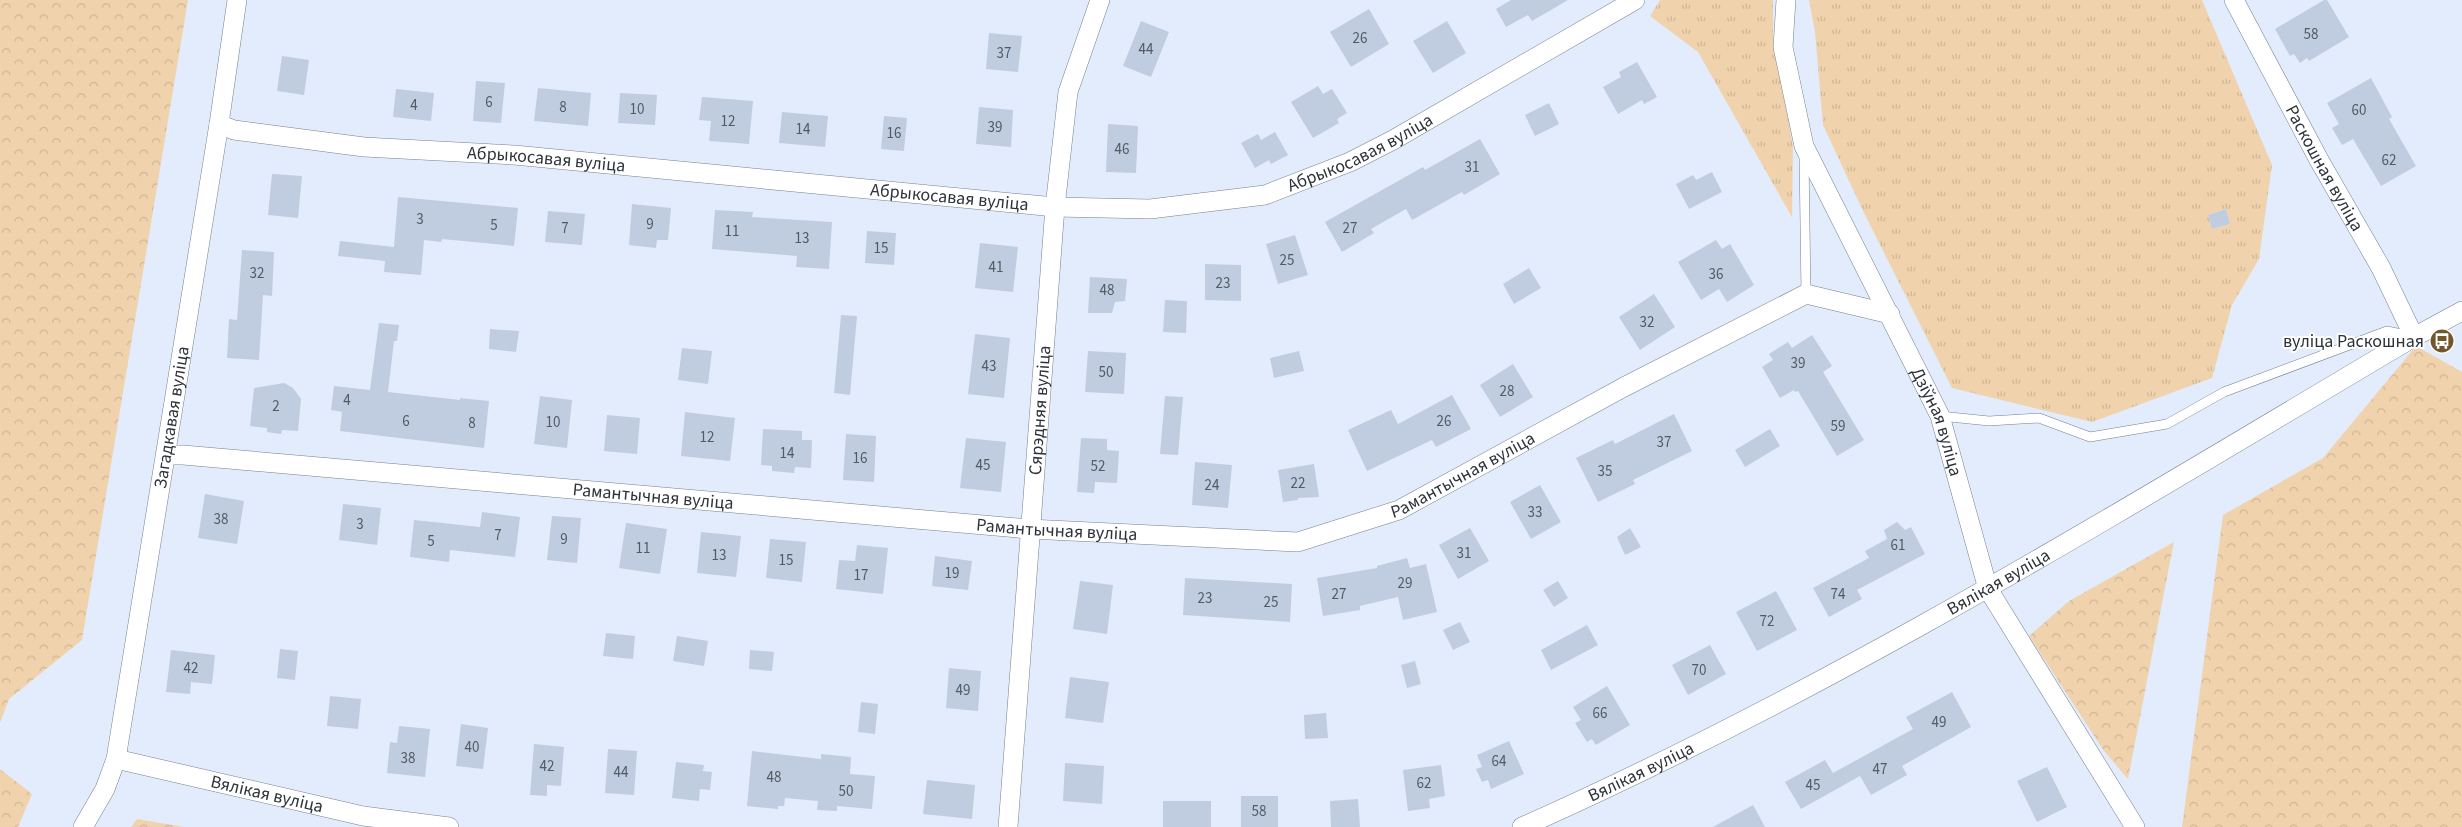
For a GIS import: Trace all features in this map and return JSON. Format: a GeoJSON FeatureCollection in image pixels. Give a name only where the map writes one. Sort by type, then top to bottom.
{"type":"FeatureCollection","features":[{"type":"Feature","properties":{"kind":"street","name":"Загадкавая вуліца"},"geometry":{"type":"LineString","coordinates":[[83,827],[105,789],[116,759],[219,124],[237,0]]}},
{"type":"Feature","properties":{"kind":"street","name":"Сярэдняя вуліца"},"geometry":{"type":"LineString","coordinates":[[1008,827],[1029,529],[1056,207],[1068,92],[1100,0]]}},
{"type":"Feature","properties":{"kind":"street","name":"Абрыкосавая вуліца"},"geometry":{"type":"LineString","coordinates":[[219,124],[234,130],[364,147],[514,155],[1056,207],[1150,209],[1264,195],[1350,162],[1393,140],[1635,0]]}},
{"type":"Feature","properties":{"kind":"street","name":"Дзіўная вуліца"},"geometry":{"type":"LineString","coordinates":[[1786,0],[1783,47],[1804,146],[1940,416],[1988,589],[2135,827]]}},
{"type":"Feature","properties":{"kind":"street","name":"Раскошная вуліца"},"geometry":{"type":"LineString","coordinates":[[2234,0],[2319,160],[2381,268],[2414,337]]}},
{"type":"Feature","properties":{"kind":"street","name":"Рамантычная вуліца"},"geometry":{"type":"LineString","coordinates":[[166,455],[1029,529],[1298,542],[1399,510],[1624,387],[1806,294]]}},
{"type":"Feature","properties":{"kind":"street"},"geometry":{"type":"LineString","coordinates":[[1806,294],[1890,314]]}},
{"type":"Feature","properties":{"kind":"street","name":"Вялікая вуліца"},"geometry":{"type":"LineString","coordinates":[[1522,827],[1592,796],[1814,684],[1988,589],[2414,337],[2462,311]]}},
{"type":"Feature","properties":{"kind":"street","name":"Вялікая вуліца"},"geometry":{"type":"LineString","coordinates":[[116,759],[363,816],[450,827]]}},
{"type":"Feature","properties":{"kind":"lane"},"geometry":{"type":"LineString","coordinates":[[1804,146],[1806,294]]}},
{"type":"Feature","properties":{"kind":"lane"},"geometry":{"type":"LineString","coordinates":[[1940,416],[1989,421],[2039,418],[2090,437],[2167,424],[2224,392],[2387,331],[2414,337]]}},
{"type":"Feature","properties":{"kind":"green space"},"geometry":{"type":"Polygon","coordinates":[[[0,0],[188,0],[82,640],[9,699],[0,723],[0,0]]]}},
{"type":"Feature","properties":{"kind":"green space"},"geometry":{"type":"Polygon","coordinates":[[[1660,0],[1773,0],[1773,40],[1793,146],[1792,217],[1698,52],[1650,16],[1660,0]]]}},
{"type":"Feature","properties":{"kind":"green space"},"geometry":{"type":"Polygon","coordinates":[[[1809,0],[2202,0],[2272,165],[2259,259],[2232,305],[2212,378],[2092,422],[1952,388],[1863,211],[1823,125],[1815,32],[1809,0]],[[2226,209],[2208,215],[2212,229],[2230,224],[2226,209]]]}},
{"type":"Feature","properties":{"kind":"green space"},"geometry":{"type":"Polygon","coordinates":[[[2416,346],[2462,372],[2462,827],[2182,827],[2223,515],[2323,458],[2416,346]]]}},
{"type":"Feature","properties":{"kind":"green space"},"geometry":{"type":"Polygon","coordinates":[[[2174,542],[2128,779],[2104,751],[2029,636],[2069,601],[2174,542]]]}},
{"type":"Feature","properties":{"kind":"green space"},"geometry":{"type":"Polygon","coordinates":[[[0,769],[32,794],[18,827],[0,827],[0,769]]]}},
{"type":"Feature","properties":{"kind":"green space"},"geometry":{"type":"Polygon","coordinates":[[[137,819],[184,827],[131,827],[137,819]]]}},
{"type":"Feature","properties":{"kind":"building"},"geometry":{"type":"Polygon","coordinates":[[[1511,0],[1568,0],[1532,21],[1528,15],[1506,27],[1496,9],[1511,0]]]}},
{"type":"Feature","properties":{"kind":"building"},"geometry":{"type":"Polygon","coordinates":[[[2327,0],[2349,37],[2309,61],[2307,58],[2300,63],[2294,54],[2290,56],[2275,29],[2327,0]]]}},
{"type":"Feature","properties":{"kind":"building"},"geometry":{"type":"Polygon","coordinates":[[[1369,9],[1389,44],[1351,67],[1330,32],[1369,9]]]}},
{"type":"Feature","properties":{"kind":"building"},"geometry":{"type":"Polygon","coordinates":[[[1141,21],[1169,32],[1151,77],[1123,66],[1141,21]]]}},
{"type":"Feature","properties":{"kind":"building"},"geometry":{"type":"Polygon","coordinates":[[[1447,21],[1466,53],[1433,73],[1413,41],[1447,21]]]}},
{"type":"Feature","properties":{"kind":"building"},"geometry":{"type":"Polygon","coordinates":[[[989,33],[1022,36],[1018,72],[986,69],[989,33]]]}},
{"type":"Feature","properties":{"kind":"building"},"geometry":{"type":"Polygon","coordinates":[[[282,56],[309,60],[304,95],[277,91],[282,56]]]}},
{"type":"Feature","properties":{"kind":"building"},"geometry":{"type":"Polygon","coordinates":[[[1637,62],[1657,97],[1644,104],[1642,100],[1618,114],[1603,87],[1621,77],[1619,72],[1637,62]]]}},
{"type":"Feature","properties":{"kind":"building"},"geometry":{"type":"Polygon","coordinates":[[[2371,78],[2392,117],[2389,119],[2416,166],[2381,186],[2353,139],[2342,145],[2332,128],[2339,124],[2327,103],[2371,78]]]}},
{"type":"Feature","properties":{"kind":"building"},"geometry":{"type":"Polygon","coordinates":[[[476,81],[505,83],[501,123],[473,121],[476,81]]]}},
{"type":"Feature","properties":{"kind":"building"},"geometry":{"type":"Polygon","coordinates":[[[1318,86],[1323,94],[1332,89],[1347,113],[1337,119],[1339,123],[1313,138],[1291,102],[1318,86]]]}},
{"type":"Feature","properties":{"kind":"building"},"geometry":{"type":"Polygon","coordinates":[[[538,88],[591,93],[588,126],[534,121],[538,88]]]}},
{"type":"Feature","properties":{"kind":"building"},"geometry":{"type":"Polygon","coordinates":[[[396,89],[434,93],[431,121],[393,117],[396,89]]]}},
{"type":"Feature","properties":{"kind":"building"},"geometry":{"type":"Polygon","coordinates":[[[620,93],[657,95],[655,125],[618,123],[620,93]]]}},
{"type":"Feature","properties":{"kind":"building"},"geometry":{"type":"Polygon","coordinates":[[[702,97],[753,101],[749,144],[709,141],[711,121],[699,120],[702,97]]]}},
{"type":"Feature","properties":{"kind":"building"},"geometry":{"type":"Polygon","coordinates":[[[1549,103],[1559,124],[1535,136],[1525,115],[1549,103]]]}},
{"type":"Feature","properties":{"kind":"building"},"geometry":{"type":"Polygon","coordinates":[[[979,107],[1013,110],[1011,147],[976,144],[979,107]]]}},
{"type":"Feature","properties":{"kind":"building"},"geometry":{"type":"Polygon","coordinates":[[[782,112],[828,116],[825,147],[779,143],[782,112]]]}},
{"type":"Feature","properties":{"kind":"building"},"geometry":{"type":"Polygon","coordinates":[[[884,116],[907,118],[904,151],[881,149],[884,116]]]}},
{"type":"Feature","properties":{"kind":"building"},"geometry":{"type":"Polygon","coordinates":[[[1108,124],[1138,126],[1136,173],[1106,172],[1108,124]]]}},
{"type":"Feature","properties":{"kind":"building"},"geometry":{"type":"Polygon","coordinates":[[[1275,132],[1288,155],[1271,164],[1269,160],[1255,168],[1241,143],[1258,134],[1261,140],[1275,132]]]}},
{"type":"Feature","properties":{"kind":"building"},"geometry":{"type":"Polygon","coordinates":[[[1480,139],[1500,174],[1464,195],[1462,192],[1412,220],[1406,209],[1371,229],[1374,233],[1342,252],[1325,222],[1423,167],[1425,170],[1480,139]]]}},
{"type":"Feature","properties":{"kind":"building"},"geometry":{"type":"Polygon","coordinates":[[[1712,172],[1722,192],[1689,209],[1676,184],[1693,175],[1696,180],[1712,172]]]}},
{"type":"Feature","properties":{"kind":"building"},"geometry":{"type":"Polygon","coordinates":[[[272,174],[302,176],[298,218],[268,215],[272,174]]]}},
{"type":"Feature","properties":{"kind":"building"},"geometry":{"type":"Polygon","coordinates":[[[398,197],[518,208],[514,246],[442,239],[441,242],[424,240],[421,275],[384,272],[385,261],[338,256],[340,241],[394,247],[398,197]]]}},
{"type":"Feature","properties":{"kind":"building"},"geometry":{"type":"Polygon","coordinates":[[[632,204],[671,208],[668,240],[657,240],[656,248],[629,245],[632,204]]]}},
{"type":"Feature","properties":{"kind":"building"},"geometry":{"type":"Polygon","coordinates":[[[2226,209],[2230,224],[2212,229],[2208,215],[2226,209]]]}},
{"type":"Feature","properties":{"kind":"building"},"geometry":{"type":"Polygon","coordinates":[[[715,210],[753,212],[752,217],[832,222],[829,269],[796,267],[797,256],[712,249],[715,210]]]}},
{"type":"Feature","properties":{"kind":"building"},"geometry":{"type":"Polygon","coordinates":[[[548,211],[585,214],[582,245],[545,242],[548,211]]]}},
{"type":"Feature","properties":{"kind":"building"},"geometry":{"type":"Polygon","coordinates":[[[867,231],[896,233],[894,265],[865,263],[867,231]]]}},
{"type":"Feature","properties":{"kind":"building"},"geometry":{"type":"Polygon","coordinates":[[[1295,235],[1308,275],[1278,284],[1266,244],[1295,235]]]}},
{"type":"Feature","properties":{"kind":"building"},"geometry":{"type":"Polygon","coordinates":[[[1716,240],[1722,249],[1730,244],[1754,285],[1727,302],[1719,289],[1701,300],[1678,262],[1716,240]]]}},
{"type":"Feature","properties":{"kind":"building"},"geometry":{"type":"Polygon","coordinates":[[[980,243],[1018,247],[1013,292],[975,288],[980,243]]]}},
{"type":"Feature","properties":{"kind":"building"},"geometry":{"type":"Polygon","coordinates":[[[242,250],[274,252],[272,296],[263,295],[259,360],[227,358],[229,319],[237,320],[242,250]]]}},
{"type":"Feature","properties":{"kind":"building"},"geometry":{"type":"Polygon","coordinates":[[[1205,264],[1241,265],[1241,301],[1205,300],[1205,264]]]}},
{"type":"Feature","properties":{"kind":"building"},"geometry":{"type":"Polygon","coordinates":[[[1529,268],[1541,288],[1514,304],[1503,284],[1529,268]]]}},
{"type":"Feature","properties":{"kind":"building"},"geometry":{"type":"Polygon","coordinates":[[[1090,277],[1127,279],[1125,301],[1115,302],[1112,313],[1088,313],[1090,277]]]}},
{"type":"Feature","properties":{"kind":"building"},"geometry":{"type":"Polygon","coordinates":[[[1654,294],[1675,327],[1640,350],[1619,317],[1654,294]]]}},
{"type":"Feature","properties":{"kind":"building"},"geometry":{"type":"Polygon","coordinates":[[[1165,300],[1187,301],[1186,333],[1163,332],[1165,300]]]}},
{"type":"Feature","properties":{"kind":"building"},"geometry":{"type":"Polygon","coordinates":[[[841,315],[857,316],[850,395],[834,393],[841,315]]]}},
{"type":"Feature","properties":{"kind":"building"},"geometry":{"type":"Polygon","coordinates":[[[379,323],[399,325],[397,341],[394,341],[388,392],[460,400],[460,398],[489,401],[484,448],[340,431],[342,412],[331,410],[334,386],[370,390],[379,323]]]}},
{"type":"Feature","properties":{"kind":"building"},"geometry":{"type":"Polygon","coordinates":[[[490,329],[519,331],[516,352],[489,349],[490,329]]]}},
{"type":"Feature","properties":{"kind":"building"},"geometry":{"type":"Polygon","coordinates":[[[975,334],[1010,338],[1004,398],[968,394],[975,334]]]}},
{"type":"Feature","properties":{"kind":"building"},"geometry":{"type":"Polygon","coordinates":[[[1812,335],[1832,366],[1823,372],[1864,440],[1837,456],[1798,391],[1795,392],[1794,390],[1780,398],[1762,367],[1773,360],[1769,354],[1788,342],[1792,348],[1812,335]]]}},
{"type":"Feature","properties":{"kind":"building"},"geometry":{"type":"Polygon","coordinates":[[[682,348],[712,351],[708,384],[678,380],[682,348]]]}},
{"type":"Feature","properties":{"kind":"building"},"geometry":{"type":"Polygon","coordinates":[[[1088,351],[1126,353],[1124,394],[1085,392],[1088,351]]]}},
{"type":"Feature","properties":{"kind":"building"},"geometry":{"type":"Polygon","coordinates":[[[1299,351],[1304,371],[1274,378],[1270,358],[1299,351]]]}},
{"type":"Feature","properties":{"kind":"building"},"geometry":{"type":"Polygon","coordinates":[[[1513,364],[1533,397],[1500,417],[1480,385],[1513,364]]]}},
{"type":"Feature","properties":{"kind":"building"},"geometry":{"type":"Polygon","coordinates":[[[284,383],[293,388],[301,399],[298,431],[282,430],[281,434],[267,432],[267,428],[250,426],[254,388],[284,383]]]}},
{"type":"Feature","properties":{"kind":"building"},"geometry":{"type":"Polygon","coordinates":[[[1452,395],[1471,429],[1436,447],[1432,440],[1367,471],[1348,430],[1391,410],[1398,424],[1452,395]]]}},
{"type":"Feature","properties":{"kind":"building"},"geometry":{"type":"Polygon","coordinates":[[[540,396],[572,400],[567,448],[534,444],[540,396]]]}},
{"type":"Feature","properties":{"kind":"building"},"geometry":{"type":"Polygon","coordinates":[[[1165,396],[1183,397],[1178,455],[1160,454],[1165,396]]]}},
{"type":"Feature","properties":{"kind":"building"},"geometry":{"type":"Polygon","coordinates":[[[685,412],[735,418],[730,461],[681,456],[685,412]]]}},
{"type":"Feature","properties":{"kind":"building"},"geometry":{"type":"Polygon","coordinates":[[[1674,414],[1692,451],[1633,480],[1635,484],[1598,502],[1576,458],[1613,440],[1615,444],[1674,414]]]}},
{"type":"Feature","properties":{"kind":"building"},"geometry":{"type":"Polygon","coordinates":[[[607,415],[640,418],[637,454],[604,451],[607,415]]]}},
{"type":"Feature","properties":{"kind":"building"},"geometry":{"type":"Polygon","coordinates":[[[763,429],[802,431],[802,440],[812,440],[811,468],[795,467],[794,473],[772,471],[772,466],[761,465],[763,429]]]}},
{"type":"Feature","properties":{"kind":"building"},"geometry":{"type":"Polygon","coordinates":[[[1770,429],[1780,446],[1745,467],[1735,450],[1770,429]]]}},
{"type":"Feature","properties":{"kind":"building"},"geometry":{"type":"Polygon","coordinates":[[[846,434],[876,436],[874,482],[843,480],[846,434]]]}},
{"type":"Feature","properties":{"kind":"building"},"geometry":{"type":"Polygon","coordinates":[[[966,438],[1006,442],[1001,492],[960,488],[966,438]]]}},
{"type":"Feature","properties":{"kind":"building"},"geometry":{"type":"Polygon","coordinates":[[[1081,438],[1107,439],[1107,450],[1119,451],[1117,483],[1095,482],[1094,493],[1077,492],[1081,438]]]}},
{"type":"Feature","properties":{"kind":"building"},"geometry":{"type":"Polygon","coordinates":[[[1195,462],[1232,465],[1228,508],[1192,505],[1195,462]]]}},
{"type":"Feature","properties":{"kind":"building"},"geometry":{"type":"Polygon","coordinates":[[[1314,464],[1319,497],[1298,498],[1298,500],[1283,502],[1278,470],[1314,464]]]}},
{"type":"Feature","properties":{"kind":"building"},"geometry":{"type":"Polygon","coordinates":[[[1540,485],[1561,522],[1531,539],[1510,502],[1540,485]]]}},
{"type":"Feature","properties":{"kind":"building"},"geometry":{"type":"Polygon","coordinates":[[[205,494],[244,501],[237,544],[198,538],[205,494]]]}},
{"type":"Feature","properties":{"kind":"building"},"geometry":{"type":"Polygon","coordinates":[[[343,504],[381,508],[377,545],[339,540],[343,504]]]}},
{"type":"Feature","properties":{"kind":"building"},"geometry":{"type":"Polygon","coordinates":[[[482,512],[520,517],[515,557],[450,550],[449,562],[410,557],[414,520],[480,527],[482,512]]]}},
{"type":"Feature","properties":{"kind":"building"},"geometry":{"type":"Polygon","coordinates":[[[552,516],[581,518],[577,563],[547,560],[552,516]]]}},
{"type":"Feature","properties":{"kind":"building"},"geometry":{"type":"Polygon","coordinates":[[[1897,522],[1905,530],[1911,527],[1925,554],[1857,590],[1862,599],[1829,617],[1813,588],[1869,558],[1865,551],[1887,539],[1884,530],[1897,522]]]}},
{"type":"Feature","properties":{"kind":"building"},"geometry":{"type":"Polygon","coordinates":[[[626,523],[667,529],[660,574],[619,568],[626,523]]]}},
{"type":"Feature","properties":{"kind":"building"},"geometry":{"type":"Polygon","coordinates":[[[1470,528],[1489,561],[1458,579],[1439,545],[1470,528]]]}},
{"type":"Feature","properties":{"kind":"building"},"geometry":{"type":"Polygon","coordinates":[[[1630,528],[1641,547],[1625,555],[1617,537],[1630,528]]]}},
{"type":"Feature","properties":{"kind":"building"},"geometry":{"type":"Polygon","coordinates":[[[701,532],[741,536],[736,577],[697,573],[701,532]]]}},
{"type":"Feature","properties":{"kind":"building"},"geometry":{"type":"Polygon","coordinates":[[[770,539],[806,542],[802,582],[766,578],[770,539]]]}},
{"type":"Feature","properties":{"kind":"building"},"geometry":{"type":"Polygon","coordinates":[[[857,545],[888,548],[883,594],[836,589],[839,560],[855,561],[857,545]]]}},
{"type":"Feature","properties":{"kind":"building"},"geometry":{"type":"Polygon","coordinates":[[[935,556],[972,561],[968,590],[932,586],[935,556]]]}},
{"type":"Feature","properties":{"kind":"building"},"geometry":{"type":"Polygon","coordinates":[[[1407,558],[1410,568],[1426,564],[1437,612],[1403,620],[1398,597],[1360,606],[1360,610],[1323,616],[1317,578],[1377,568],[1377,566],[1407,558]]]}},
{"type":"Feature","properties":{"kind":"building"},"geometry":{"type":"Polygon","coordinates":[[[1185,578],[1292,584],[1290,622],[1183,615],[1185,578]]]}},
{"type":"Feature","properties":{"kind":"building"},"geometry":{"type":"Polygon","coordinates":[[[1080,581],[1113,585],[1107,634],[1073,629],[1080,581]]]}},
{"type":"Feature","properties":{"kind":"building"},"geometry":{"type":"Polygon","coordinates":[[[1558,581],[1568,598],[1554,607],[1543,590],[1558,581]]]}},
{"type":"Feature","properties":{"kind":"building"},"geometry":{"type":"Polygon","coordinates":[[[1776,591],[1797,630],[1757,651],[1736,612],[1776,591]]]}},
{"type":"Feature","properties":{"kind":"building"},"geometry":{"type":"Polygon","coordinates":[[[1460,622],[1470,642],[1453,650],[1443,630],[1460,622]]]}},
{"type":"Feature","properties":{"kind":"building"},"geometry":{"type":"Polygon","coordinates":[[[1587,625],[1598,645],[1551,670],[1541,650],[1587,625]]]}},
{"type":"Feature","properties":{"kind":"building"},"geometry":{"type":"Polygon","coordinates":[[[606,633],[635,636],[633,659],[603,656],[606,633]]]}},
{"type":"Feature","properties":{"kind":"building"},"geometry":{"type":"Polygon","coordinates":[[[677,636],[708,641],[704,666],[673,661],[677,636]]]}},
{"type":"Feature","properties":{"kind":"building"},"geometry":{"type":"Polygon","coordinates":[[[1710,645],[1726,674],[1688,695],[1672,665],[1710,645]]]}},
{"type":"Feature","properties":{"kind":"building"},"geometry":{"type":"Polygon","coordinates":[[[280,649],[298,651],[295,680],[277,678],[280,649]]]}},
{"type":"Feature","properties":{"kind":"building"},"geometry":{"type":"Polygon","coordinates":[[[171,650],[215,655],[212,684],[191,682],[190,694],[166,692],[171,650]]]}},
{"type":"Feature","properties":{"kind":"building"},"geometry":{"type":"Polygon","coordinates":[[[750,650],[774,652],[772,671],[749,669],[750,650]]]}},
{"type":"Feature","properties":{"kind":"building"},"geometry":{"type":"Polygon","coordinates":[[[1415,661],[1421,684],[1407,688],[1401,665],[1415,661]]]}},
{"type":"Feature","properties":{"kind":"building"},"geometry":{"type":"Polygon","coordinates":[[[949,668],[981,671],[978,711],[946,708],[949,668]]]}},
{"type":"Feature","properties":{"kind":"building"},"geometry":{"type":"Polygon","coordinates":[[[1070,677],[1109,682],[1103,723],[1065,718],[1070,677]]]}},
{"type":"Feature","properties":{"kind":"building"},"geometry":{"type":"Polygon","coordinates":[[[1607,686],[1630,725],[1596,745],[1592,739],[1587,742],[1575,723],[1581,720],[1573,707],[1607,686]]]}},
{"type":"Feature","properties":{"kind":"building"},"geometry":{"type":"Polygon","coordinates":[[[1952,692],[1971,727],[1902,766],[1907,775],[1871,795],[1860,776],[1801,809],[1785,782],[1825,760],[1833,773],[1913,729],[1906,717],[1952,692]]]}},
{"type":"Feature","properties":{"kind":"building"},"geometry":{"type":"Polygon","coordinates":[[[330,696],[361,699],[358,729],[327,726],[330,696]]]}},
{"type":"Feature","properties":{"kind":"building"},"geometry":{"type":"Polygon","coordinates":[[[861,702],[878,704],[875,734],[858,732],[861,702]]]}},
{"type":"Feature","properties":{"kind":"building"},"geometry":{"type":"Polygon","coordinates":[[[1326,713],[1328,738],[1305,739],[1304,715],[1326,713]]]}},
{"type":"Feature","properties":{"kind":"building"},"geometry":{"type":"Polygon","coordinates":[[[461,724],[488,728],[483,769],[456,766],[461,724]]]}},
{"type":"Feature","properties":{"kind":"building"},"geometry":{"type":"Polygon","coordinates":[[[399,726],[430,729],[425,777],[387,773],[390,742],[397,743],[399,726]]]}},
{"type":"Feature","properties":{"kind":"building"},"geometry":{"type":"Polygon","coordinates":[[[1509,741],[1524,774],[1491,789],[1488,780],[1482,782],[1476,769],[1482,767],[1477,755],[1509,741]]]}},
{"type":"Feature","properties":{"kind":"building"},"geometry":{"type":"Polygon","coordinates":[[[534,744],[564,747],[561,786],[547,785],[547,796],[530,795],[534,744]]]}},
{"type":"Feature","properties":{"kind":"building"},"geometry":{"type":"Polygon","coordinates":[[[608,749],[637,751],[634,795],[605,793],[608,749]]]}},
{"type":"Feature","properties":{"kind":"building"},"geometry":{"type":"Polygon","coordinates":[[[752,751],[821,759],[821,754],[851,757],[850,774],[875,776],[872,809],[837,806],[837,811],[817,810],[818,801],[785,798],[784,806],[778,806],[778,809],[747,806],[752,751]]]}},
{"type":"Feature","properties":{"kind":"building"},"geometry":{"type":"Polygon","coordinates":[[[676,762],[704,765],[703,771],[712,772],[710,790],[700,789],[699,801],[672,798],[676,762]]]}},
{"type":"Feature","properties":{"kind":"building"},"geometry":{"type":"Polygon","coordinates":[[[1065,763],[1104,766],[1102,804],[1063,801],[1065,763]]]}},
{"type":"Feature","properties":{"kind":"building"},"geometry":{"type":"Polygon","coordinates":[[[1441,765],[1445,796],[1429,799],[1430,808],[1408,811],[1403,770],[1441,765]]]}},
{"type":"Feature","properties":{"kind":"building"},"geometry":{"type":"Polygon","coordinates":[[[2047,767],[2067,807],[2037,822],[2017,781],[2047,767]]]}},
{"type":"Feature","properties":{"kind":"building"},"geometry":{"type":"Polygon","coordinates":[[[927,780],[975,785],[972,819],[923,814],[927,780]]]}},
{"type":"Feature","properties":{"kind":"building"},"geometry":{"type":"Polygon","coordinates":[[[1241,796],[1278,796],[1278,827],[1241,827],[1241,796]]]}},
{"type":"Feature","properties":{"kind":"building"},"geometry":{"type":"Polygon","coordinates":[[[1358,799],[1360,827],[1331,827],[1330,801],[1358,799]]]}},
{"type":"Feature","properties":{"kind":"building"},"geometry":{"type":"Polygon","coordinates":[[[1163,801],[1211,801],[1211,827],[1163,827],[1163,801]]]}},
{"type":"Feature","properties":{"kind":"building"},"geometry":{"type":"Polygon","coordinates":[[[1753,805],[1765,827],[1713,827],[1753,805]]]}},
{"type":"Feature","properties":{"kind":"place","name":"вуліца Раскошная"},"geometry":{"type":"Point","coordinates":[2442,341]}}]}
